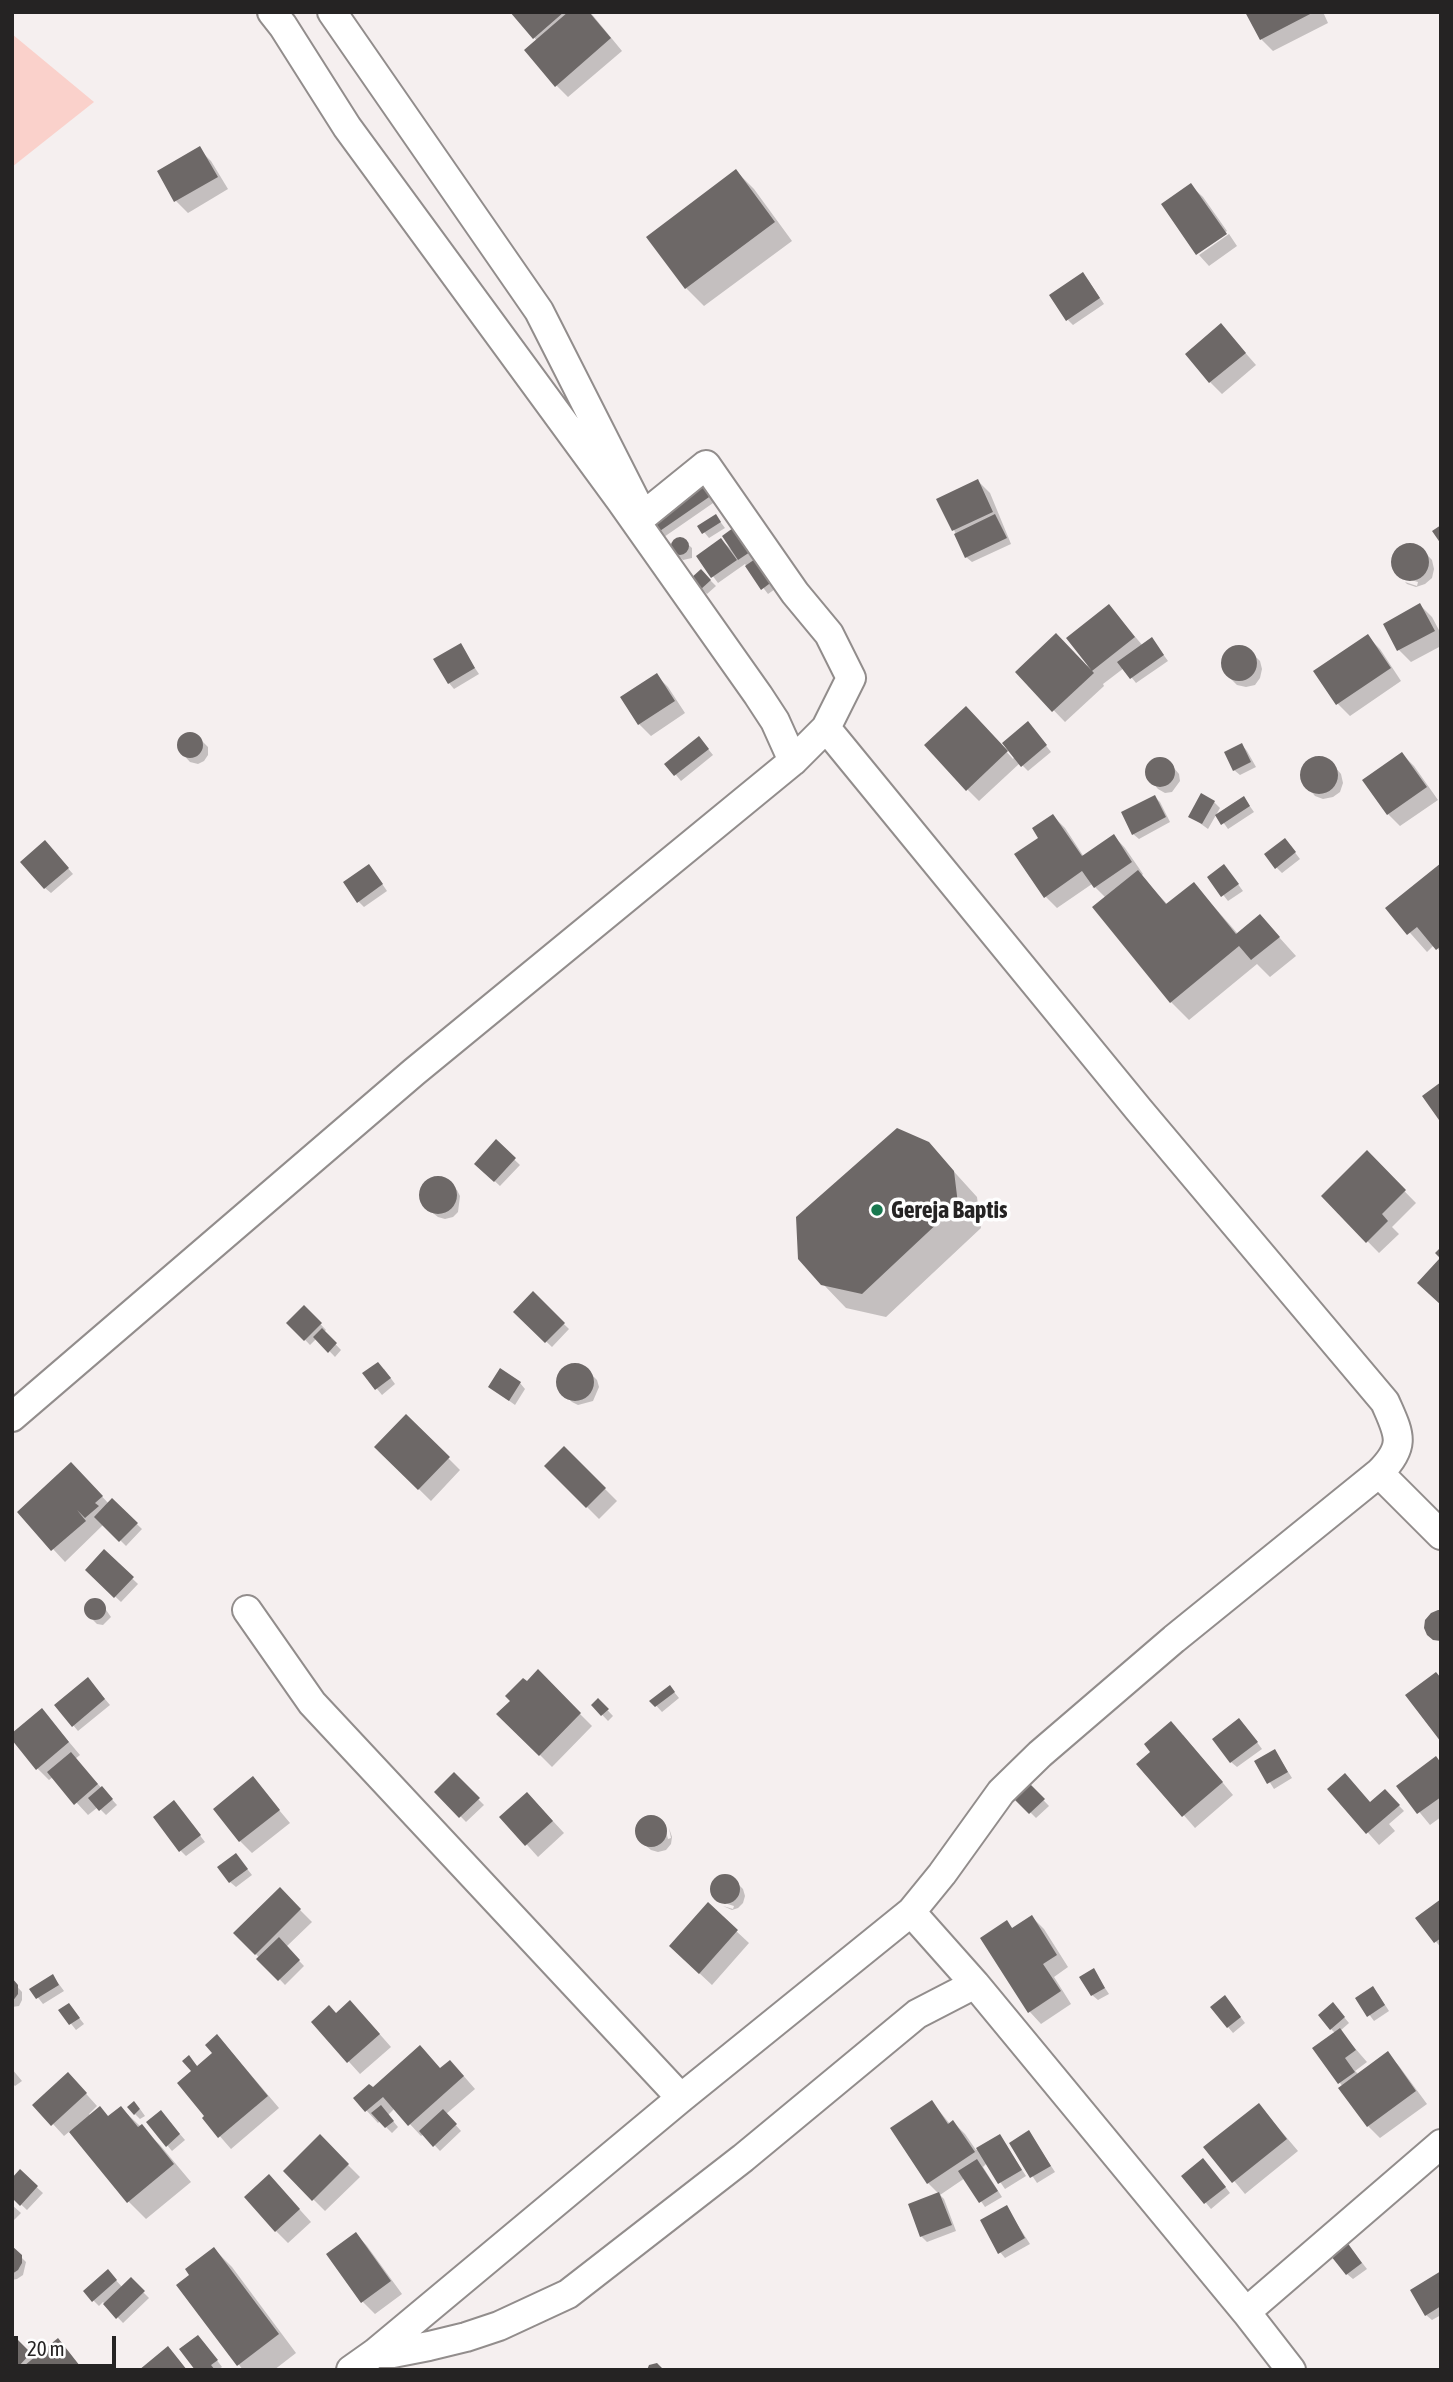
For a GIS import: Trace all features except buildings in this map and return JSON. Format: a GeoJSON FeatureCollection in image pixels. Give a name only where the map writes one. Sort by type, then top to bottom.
{"type":"FeatureCollection","features":[{"type":"Feature","properties":{"kind":"street"},"geometry":{"type":"LineString","coordinates":[[272,12],[347,127],[613,489],[758,695],[775,721],[793,761]]}},
{"type":"Feature","properties":{"kind":"street"},"geometry":{"type":"LineString","coordinates":[[12,1417],[414,1072],[793,761],[826,728],[851,678],[829,634],[795,593],[706,465],[643,516],[540,311],[332,12]]}},
{"type":"Feature","properties":{"kind":"street"},"geometry":{"type":"LineString","coordinates":[[351,2370],[911,1912],[943,1874],[1001,1792],[1040,1754],[1174,1639],[1379,1472],[1389,1462],[1396,1447],[1399,1433],[1385,1402],[1130,1099],[826,728]]}},
{"type":"Feature","properties":{"kind":"street"},"geometry":{"type":"LineString","coordinates":[[1379,1472],[1441,1535]]}},
{"type":"Feature","properties":{"kind":"street"},"geometry":{"type":"LineString","coordinates":[[247,1610],[312,1703],[681,2098]]}},
{"type":"Feature","properties":{"kind":"street"},"geometry":{"type":"LineString","coordinates":[[911,1912],[975,1984],[1291,2370]]}},
{"type":"Feature","properties":{"kind":"street"},"geometry":{"type":"LineString","coordinates":[[375,2353],[393,2353],[466,2337],[499,2326],[568,2294],[743,2158],[917,2014],[975,1984]]}},
{"type":"Feature","properties":{"kind":"street"},"geometry":{"type":"LineString","coordinates":[[1246,2312],[1441,2144]]}},
{"type":"Feature","properties":{"kind":"shaded area"},"geometry":{"type":"Polygon","coordinates":[[[12,34],[94,102],[12,167],[12,34]]]}},
{"type":"Feature","properties":{"kind":"place","name":"Gereja Baptis"},"geometry":{"type":"Point","coordinates":[877,1210]}}]}
